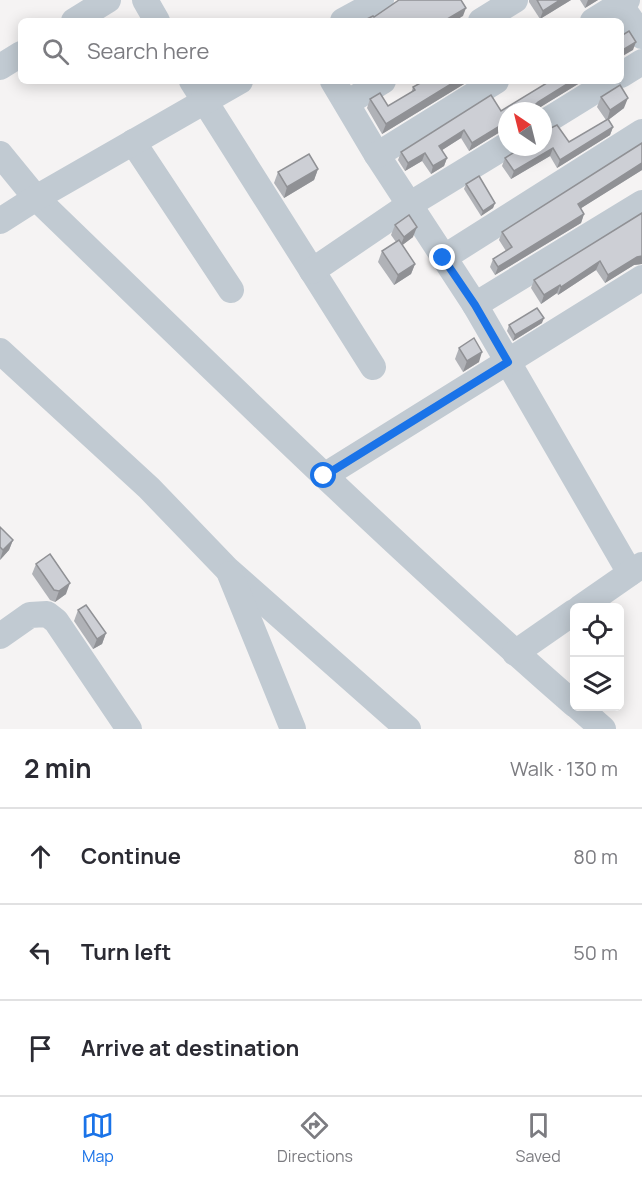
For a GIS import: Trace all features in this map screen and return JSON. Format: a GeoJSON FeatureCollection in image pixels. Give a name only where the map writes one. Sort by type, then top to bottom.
{"type":"FeatureCollection","features":[{"type":"Feature","properties":{"kind":"street"},"geometry":{"type":"LineString","coordinates":[[79,18],[108,0]]}},
{"type":"Feature","properties":{"kind":"street"},"geometry":{"type":"LineString","coordinates":[[145,0],[155,18]]}},
{"type":"Feature","properties":{"kind":"street"},"geometry":{"type":"LineString","coordinates":[[348,18],[381,0]]}},
{"type":"Feature","properties":{"kind":"street"},"geometry":{"type":"LineString","coordinates":[[486,18],[515,0]]}},
{"type":"Feature","properties":{"kind":"street"},"geometry":{"type":"LineString","coordinates":[[597,18],[621,2],[642,36]]}},
{"type":"Feature","properties":{"kind":"street"},"geometry":{"type":"LineString","coordinates":[[0,67],[18,56]]}},
{"type":"Feature","properties":{"kind":"street"},"geometry":{"type":"LineString","coordinates":[[624,73],[642,62]]}},
{"type":"Feature","properties":{"kind":"street"},"geometry":{"type":"LineString","coordinates":[[0,221],[133,142],[198,92],[229,84]]}},
{"type":"Feature","properties":{"kind":"street"},"geometry":{"type":"LineString","coordinates":[[335,84],[376,155],[475,305],[636,569],[587,603]]}},
{"type":"Feature","properties":{"kind":"street"},"geometry":{"type":"LineString","coordinates":[[347,103],[378,84]]}},
{"type":"Feature","properties":{"kind":"street"},"geometry":{"type":"LineString","coordinates":[[376,155],[491,84]]}},
{"type":"Feature","properties":{"kind":"street"},"geometry":{"type":"LineString","coordinates":[[552,117],[606,84]]}},
{"type":"Feature","properties":{"kind":"street"},"geometry":{"type":"LineString","coordinates":[[198,92],[373,367]]}},
{"type":"Feature","properties":{"kind":"street"},"geometry":{"type":"LineString","coordinates":[[443,258],[642,132]]}},
{"type":"Feature","properties":{"kind":"street"},"geometry":{"type":"LineString","coordinates":[[133,142],[231,290]]}},
{"type":"Feature","properties":{"kind":"street"},"geometry":{"type":"LineString","coordinates":[[312,271],[409,206],[498,151]]}},
{"type":"Feature","properties":{"kind":"street"},"geometry":{"type":"LineString","coordinates":[[0,154],[36,198],[324,476],[515,653],[570,700]]}},
{"type":"Feature","properties":{"kind":"street"},"geometry":{"type":"LineString","coordinates":[[475,305],[642,203]]}},
{"type":"Feature","properties":{"kind":"street"},"geometry":{"type":"LineString","coordinates":[[324,476],[642,278]]}},
{"type":"Feature","properties":{"kind":"street"},"geometry":{"type":"LineString","coordinates":[[0,351],[149,488],[227,568],[408,729]]}},
{"type":"Feature","properties":{"kind":"street"},"geometry":{"type":"LineString","coordinates":[[227,568],[293,729]]}},
{"type":"Feature","properties":{"kind":"street"},"geometry":{"type":"LineString","coordinates":[[0,636],[30,615],[47,614],[56,621],[129,729]]}},
{"type":"Feature","properties":{"kind":"street"},"geometry":{"type":"LineString","coordinates":[[515,653],[570,615]]}},
{"type":"Feature","properties":{"kind":"street"},"geometry":{"type":"LineString","coordinates":[[583,711],[603,729]]}},
{"type":"Feature","properties":{"kind":"building"},"geometry":{"type":"Polygon","coordinates":[[[399,0],[461,0],[466,8],[449,18],[369,18],[399,0]]]}},
{"type":"Feature","properties":{"kind":"building"},"geometry":{"type":"Polygon","coordinates":[[[537,0],[560,0],[543,11],[537,0]]]}},
{"type":"Feature","properties":{"kind":"building"},"geometry":{"type":"Polygon","coordinates":[[[629,31],[636,42],[624,49],[624,34],[629,31]]]}},
{"type":"Feature","properties":{"kind":"building"},"geometry":{"type":"Polygon","coordinates":[[[418,84],[451,84],[386,124],[370,99],[380,93],[388,106],[415,90],[413,87],[418,84]]]}},
{"type":"Feature","properties":{"kind":"building"},"geometry":{"type":"Polygon","coordinates":[[[545,84],[567,84],[538,102],[516,102],[545,84]]]}},
{"type":"Feature","properties":{"kind":"building"},"geometry":{"type":"Polygon","coordinates":[[[620,85],[628,98],[610,110],[601,97],[620,85]]]}},
{"type":"Feature","properties":{"kind":"building"},"geometry":{"type":"Polygon","coordinates":[[[491,95],[498,106],[498,127],[472,143],[464,130],[439,146],[447,158],[433,166],[425,153],[408,163],[401,152],[491,95]]]}},
{"type":"Feature","properties":{"kind":"building"},"geometry":{"type":"Polygon","coordinates":[[[608,119],[613,127],[560,160],[552,149],[552,128],[557,125],[569,142],[608,119]]]}},
{"type":"Feature","properties":{"kind":"building"},"geometry":{"type":"Polygon","coordinates":[[[642,143],[642,163],[578,204],[584,214],[498,267],[493,259],[512,247],[502,232],[642,143]]]}},
{"type":"Feature","properties":{"kind":"building"},"geometry":{"type":"Polygon","coordinates":[[[309,154],[318,169],[287,187],[278,172],[309,154]]]}},
{"type":"Feature","properties":{"kind":"building"},"geometry":{"type":"Polygon","coordinates":[[[508,156],[539,156],[514,171],[505,158],[508,156]]]}},
{"type":"Feature","properties":{"kind":"building"},"geometry":{"type":"Polygon","coordinates":[[[479,176],[495,203],[483,211],[466,184],[479,176]]]}},
{"type":"Feature","properties":{"kind":"building"},"geometry":{"type":"Polygon","coordinates":[[[642,213],[642,256],[608,275],[600,261],[561,287],[560,285],[544,295],[534,280],[642,213]]]}},
{"type":"Feature","properties":{"kind":"building"},"geometry":{"type":"Polygon","coordinates":[[[409,215],[417,227],[404,237],[395,225],[409,215]]]}},
{"type":"Feature","properties":{"kind":"building"},"geometry":{"type":"Polygon","coordinates":[[[399,240],[415,264],[398,275],[382,251],[399,240]]]}},
{"type":"Feature","properties":{"kind":"building"},"geometry":{"type":"Polygon","coordinates":[[[537,308],[544,318],[515,335],[509,325],[537,308]]]}},
{"type":"Feature","properties":{"kind":"building"},"geometry":{"type":"Polygon","coordinates":[[[474,338],[482,352],[467,361],[459,348],[474,338]]]}},
{"type":"Feature","properties":{"kind":"building"},"geometry":{"type":"Polygon","coordinates":[[[0,527],[13,540],[3,550],[0,547],[0,527]]]}},
{"type":"Feature","properties":{"kind":"building"},"geometry":{"type":"Polygon","coordinates":[[[50,554],[70,583],[59,591],[54,590],[36,564],[50,554]]]}},
{"type":"Feature","properties":{"kind":"building"},"geometry":{"type":"Polygon","coordinates":[[[86,605],[106,633],[97,639],[78,610],[86,605]]]}},
{"type":"Feature","properties":{"kind":"route"},"geometry":{"type":"LineString","coordinates":[[324,476],[508,362],[475,305],[443,258]]}}]}
